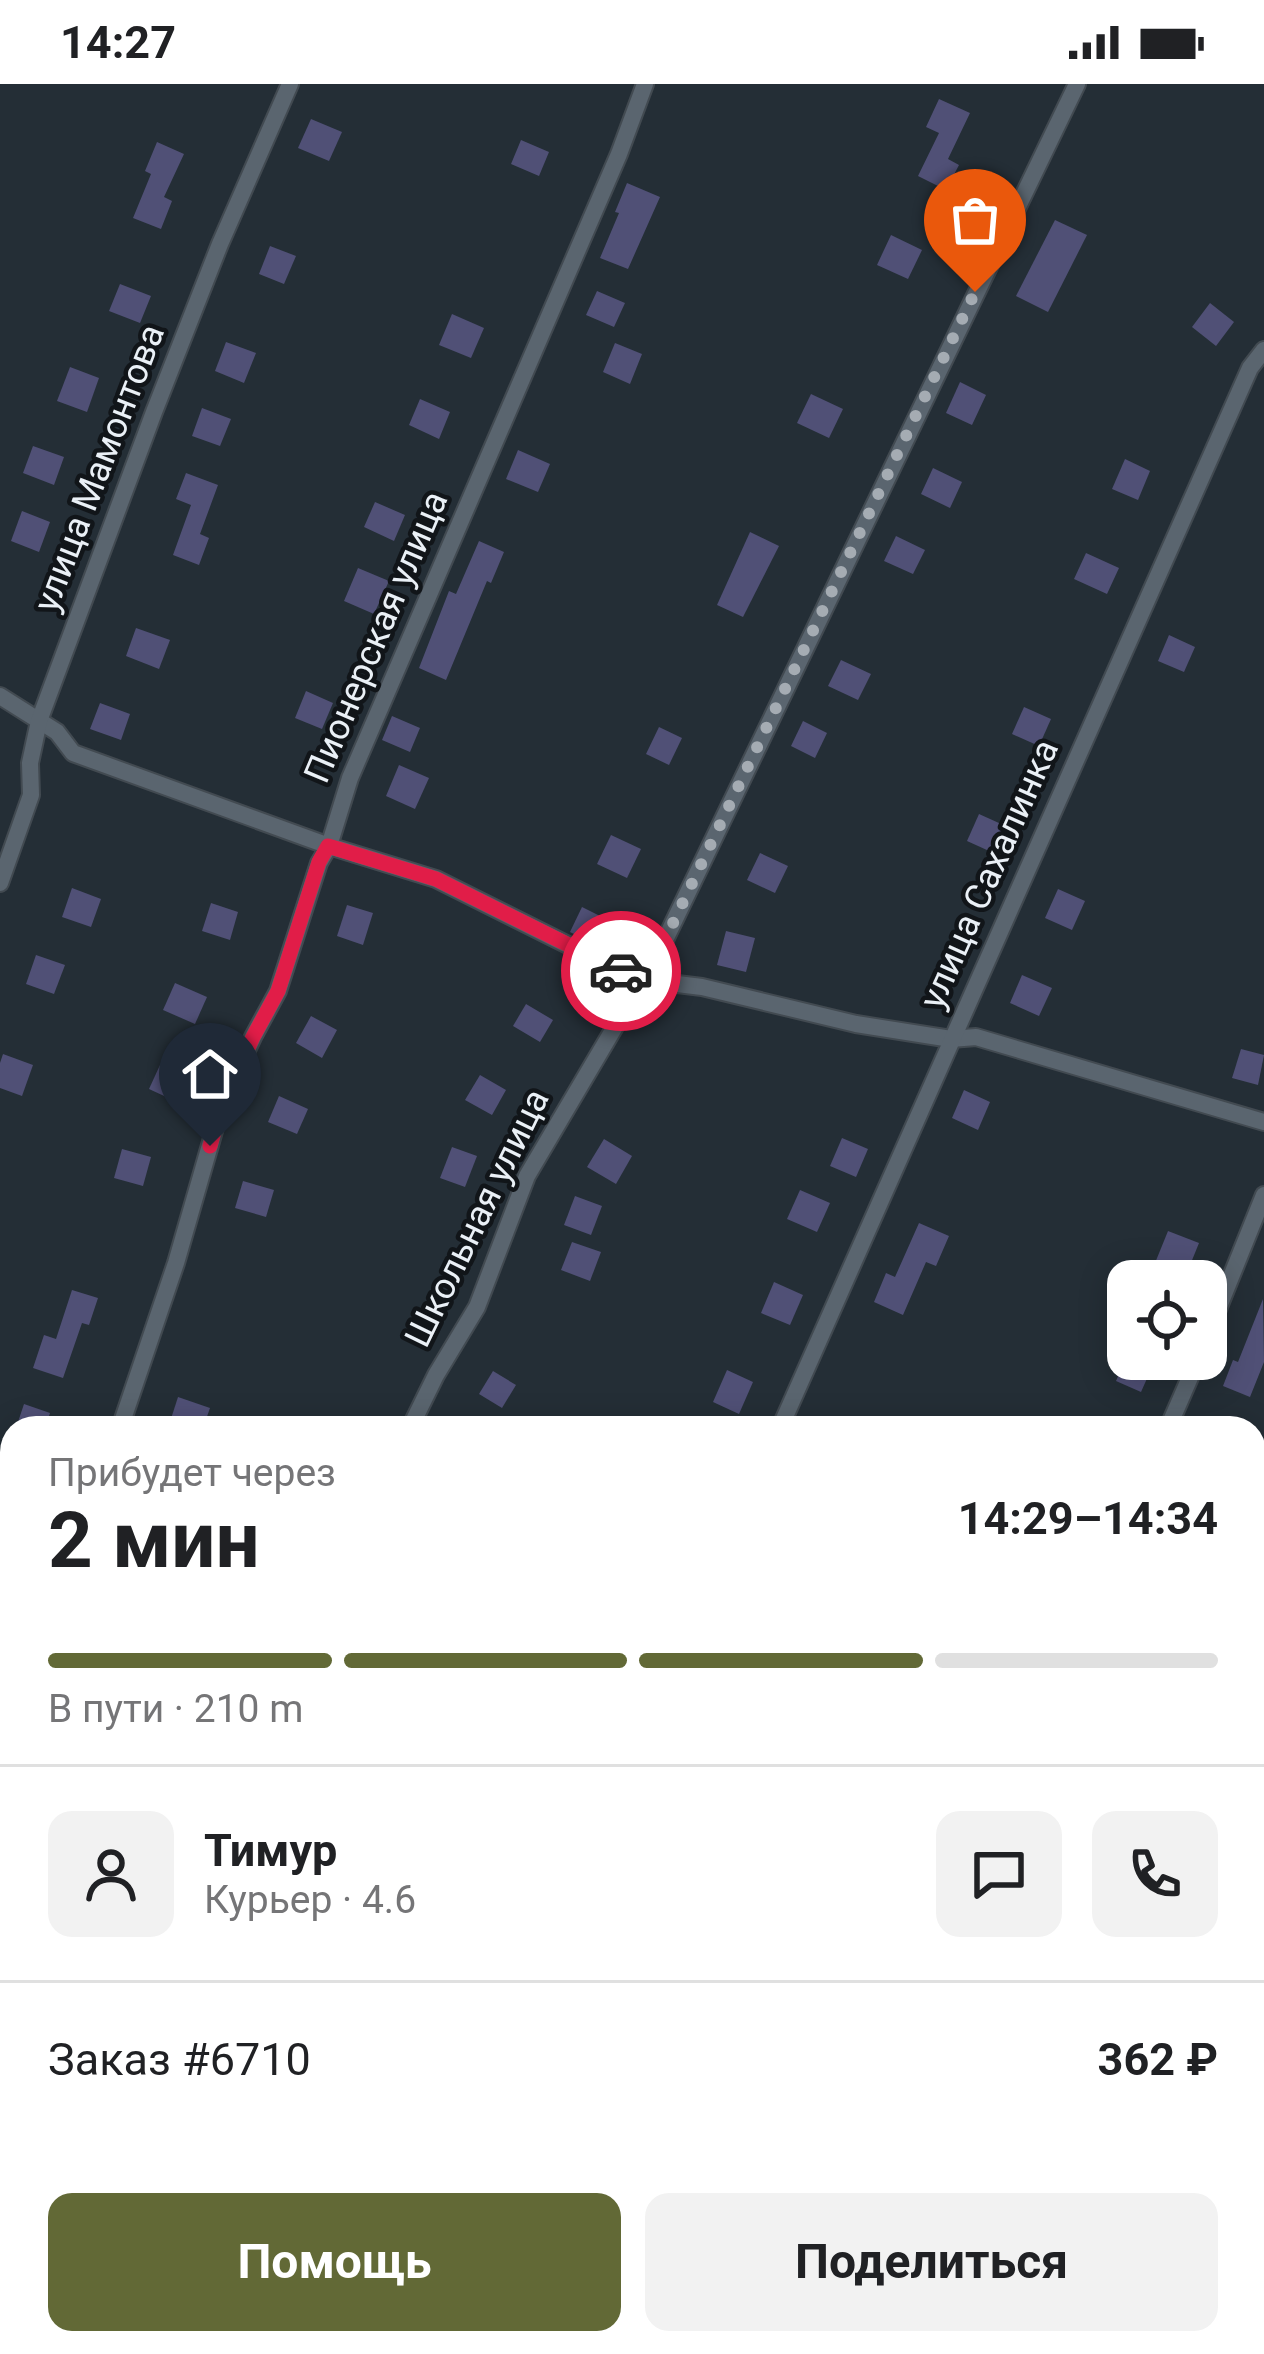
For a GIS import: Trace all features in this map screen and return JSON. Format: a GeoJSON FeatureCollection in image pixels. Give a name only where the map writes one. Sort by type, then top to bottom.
{"type":"FeatureCollection","features":[{"type":"Feature","properties":{"kind":"street","name":"улица Мамонтова"},"geometry":{"type":"LineString","coordinates":[[0,883],[31,795],[30,763],[39,721],[212,265],[290,84]]}},
{"type":"Feature","properties":{"kind":"street","name":"Пионерская улица"},"geometry":{"type":"LineString","coordinates":[[124,1416],[176,1263],[221,1107],[278,991],[350,778],[645,84]]}},
{"type":"Feature","properties":{"kind":"street","name":"Школьная улица"},"geometry":{"type":"LineString","coordinates":[[416,1416],[477,1306],[527,1176],[616,1025],[628,975],[651,969],[1077,84]]}},
{"type":"Feature","properties":{"kind":"street","name":"улица Сахалинка"},"geometry":{"type":"LineString","coordinates":[[785,1416],[1250,368],[1264,350]]}},
{"type":"Feature","properties":{"kind":"street"},"geometry":{"type":"LineString","coordinates":[[0,696],[57,732],[74,753],[328,846],[436,879],[628,975],[702,987],[856,1024],[951,1039],[976,1036],[1264,1122]]}},
{"type":"Feature","properties":{"kind":"street"},"geometry":{"type":"LineString","coordinates":[[1227,1287],[1264,1195]]}},
{"type":"Feature","properties":{"kind":"street"},"geometry":{"type":"LineString","coordinates":[[1173,1416],[1189,1380]]}},
{"type":"Feature","properties":{"kind":"building"},"geometry":{"type":"Polygon","coordinates":[[[939,99],[970,113],[948,159],[959,165],[946,190],[918,176],[939,133],[926,127],[939,99]]]}},
{"type":"Feature","properties":{"kind":"building"},"geometry":{"type":"Polygon","coordinates":[[[311,119],[342,132],[329,161],[298,148],[311,119]]]}},
{"type":"Feature","properties":{"kind":"building"},"geometry":{"type":"Polygon","coordinates":[[[521,140],[549,152],[539,176],[511,164],[521,140]]]}},
{"type":"Feature","properties":{"kind":"building"},"geometry":{"type":"Polygon","coordinates":[[[157,142],[184,154],[164,197],[172,201],[161,229],[133,218],[151,174],[145,171],[157,142]]]}},
{"type":"Feature","properties":{"kind":"building"},"geometry":{"type":"Polygon","coordinates":[[[627,183],[660,197],[628,269],[600,258],[627,183]]]}},
{"type":"Feature","properties":{"kind":"building"},"geometry":{"type":"Polygon","coordinates":[[[1055,220],[1087,235],[1048,312],[1016,296],[1055,220]]]}},
{"type":"Feature","properties":{"kind":"building"},"geometry":{"type":"Polygon","coordinates":[[[891,235],[922,250],[908,279],[877,265],[891,235]]]}},
{"type":"Feature","properties":{"kind":"building"},"geometry":{"type":"Polygon","coordinates":[[[270,246],[296,256],[284,284],[259,274],[270,246]]]}},
{"type":"Feature","properties":{"kind":"building"},"geometry":{"type":"Polygon","coordinates":[[[120,284],[151,296],[140,323],[109,311],[120,284]]]}},
{"type":"Feature","properties":{"kind":"building"},"geometry":{"type":"Polygon","coordinates":[[[597,291],[625,303],[614,327],[586,315],[597,291]]]}},
{"type":"Feature","properties":{"kind":"building"},"geometry":{"type":"Polygon","coordinates":[[[1210,303],[1234,322],[1216,346],[1192,327],[1210,303]]]}},
{"type":"Feature","properties":{"kind":"building"},"geometry":{"type":"Polygon","coordinates":[[[452,314],[484,328],[471,358],[439,345],[452,314]]]}},
{"type":"Feature","properties":{"kind":"building"},"geometry":{"type":"Polygon","coordinates":[[[226,342],[256,353],[244,383],[215,371],[226,342]]]}},
{"type":"Feature","properties":{"kind":"building"},"geometry":{"type":"Polygon","coordinates":[[[615,343],[642,354],[630,384],[603,372],[615,343]]]}},
{"type":"Feature","properties":{"kind":"building"},"geometry":{"type":"Polygon","coordinates":[[[70,367],[99,378],[87,412],[57,401],[70,367]]]}},
{"type":"Feature","properties":{"kind":"building"},"geometry":{"type":"Polygon","coordinates":[[[960,382],[986,395],[972,425],[946,413],[960,382]]]}},
{"type":"Feature","properties":{"kind":"building"},"geometry":{"type":"Polygon","coordinates":[[[811,394],[843,409],[829,438],[797,423],[811,394]]]}},
{"type":"Feature","properties":{"kind":"building"},"geometry":{"type":"Polygon","coordinates":[[[420,399],[450,412],[439,439],[409,425],[420,399]]]}},
{"type":"Feature","properties":{"kind":"building"},"geometry":{"type":"Polygon","coordinates":[[[202,408],[231,419],[220,446],[192,436],[202,408]]]}},
{"type":"Feature","properties":{"kind":"building"},"geometry":{"type":"Polygon","coordinates":[[[33,446],[64,457],[54,485],[23,473],[33,446]]]}},
{"type":"Feature","properties":{"kind":"building"},"geometry":{"type":"Polygon","coordinates":[[[518,450],[550,464],[538,492],[506,479],[518,450]]]}},
{"type":"Feature","properties":{"kind":"building"},"geometry":{"type":"Polygon","coordinates":[[[1125,459],[1150,471],[1138,500],[1112,489],[1125,459]]]}},
{"type":"Feature","properties":{"kind":"building"},"geometry":{"type":"Polygon","coordinates":[[[933,468],[962,482],[950,508],[921,494],[933,468]]]}},
{"type":"Feature","properties":{"kind":"building"},"geometry":{"type":"Polygon","coordinates":[[[186,473],[218,485],[200,534],[209,538],[199,565],[173,555],[191,505],[176,499],[186,473]]]}},
{"type":"Feature","properties":{"kind":"building"},"geometry":{"type":"Polygon","coordinates":[[[375,502],[405,515],[394,541],[364,527],[375,502]]]}},
{"type":"Feature","properties":{"kind":"building"},"geometry":{"type":"Polygon","coordinates":[[[22,511],[50,522],[39,552],[11,541],[22,511]]]}},
{"type":"Feature","properties":{"kind":"building"},"geometry":{"type":"Polygon","coordinates":[[[750,532],[779,546],[743,617],[717,605],[750,532]]]}},
{"type":"Feature","properties":{"kind":"building"},"geometry":{"type":"Polygon","coordinates":[[[896,536],[925,550],[913,574],[884,561],[896,536]]]}},
{"type":"Feature","properties":{"kind":"building"},"geometry":{"type":"Polygon","coordinates":[[[479,541],[504,552],[446,680],[419,668],[449,591],[456,594],[479,541]]]}},
{"type":"Feature","properties":{"kind":"building"},"geometry":{"type":"Polygon","coordinates":[[[1086,553],[1119,568],[1107,594],[1074,579],[1086,553]]]}},
{"type":"Feature","properties":{"kind":"building"},"geometry":{"type":"Polygon","coordinates":[[[358,568],[389,581],[374,614],[344,601],[358,568]]]}},
{"type":"Feature","properties":{"kind":"building"},"geometry":{"type":"Polygon","coordinates":[[[136,628],[170,640],[159,669],[126,656],[136,628]]]}},
{"type":"Feature","properties":{"kind":"building"},"geometry":{"type":"Polygon","coordinates":[[[1169,635],[1195,647],[1184,672],[1158,661],[1169,635]]]}},
{"type":"Feature","properties":{"kind":"building"},"geometry":{"type":"Polygon","coordinates":[[[841,660],[871,674],[858,700],[828,686],[841,660]]]}},
{"type":"Feature","properties":{"kind":"building"},"geometry":{"type":"Polygon","coordinates":[[[306,691],[333,703],[322,729],[295,718],[306,691]]]}},
{"type":"Feature","properties":{"kind":"building"},"geometry":{"type":"Polygon","coordinates":[[[100,703],[130,714],[121,740],[90,729],[100,703]]]}},
{"type":"Feature","properties":{"kind":"building"},"geometry":{"type":"Polygon","coordinates":[[[1024,707],[1051,719],[1039,746],[1012,734],[1024,707]]]}},
{"type":"Feature","properties":{"kind":"building"},"geometry":{"type":"Polygon","coordinates":[[[392,716],[420,728],[410,752],[382,740],[392,716]]]}},
{"type":"Feature","properties":{"kind":"building"},"geometry":{"type":"Polygon","coordinates":[[[803,721],[827,733],[815,758],[791,746],[803,721]]]}},
{"type":"Feature","properties":{"kind":"building"},"geometry":{"type":"Polygon","coordinates":[[[659,727],[682,738],[669,765],[646,754],[659,727]]]}},
{"type":"Feature","properties":{"kind":"building"},"geometry":{"type":"Polygon","coordinates":[[[399,765],[429,778],[415,809],[386,796],[399,765]]]}},
{"type":"Feature","properties":{"kind":"building"},"geometry":{"type":"Polygon","coordinates":[[[979,814],[1010,828],[998,855],[967,841],[979,814]]]}},
{"type":"Feature","properties":{"kind":"building"},"geometry":{"type":"Polygon","coordinates":[[[611,835],[641,849],[627,878],[597,864],[611,835]]]}},
{"type":"Feature","properties":{"kind":"building"},"geometry":{"type":"Polygon","coordinates":[[[760,853],[788,866],[775,893],[747,880],[760,853]]]}},
{"type":"Feature","properties":{"kind":"building"},"geometry":{"type":"Polygon","coordinates":[[[72,888],[101,899],[91,927],[62,917],[72,888]]]}},
{"type":"Feature","properties":{"kind":"building"},"geometry":{"type":"Polygon","coordinates":[[[1058,889],[1085,901],[1072,930],[1045,918],[1058,889]]]}},
{"type":"Feature","properties":{"kind":"building"},"geometry":{"type":"Polygon","coordinates":[[[211,903],[238,912],[230,940],[202,931],[211,903]]]}},
{"type":"Feature","properties":{"kind":"building"},"geometry":{"type":"Polygon","coordinates":[[[347,905],[373,913],[363,945],[337,936],[347,905]]]}},
{"type":"Feature","properties":{"kind":"building"},"geometry":{"type":"Polygon","coordinates":[[[582,907],[612,922],[600,947],[570,932],[582,907]]]}},
{"type":"Feature","properties":{"kind":"building"},"geometry":{"type":"Polygon","coordinates":[[[726,931],[755,938],[746,972],[717,965],[726,931]]]}},
{"type":"Feature","properties":{"kind":"building"},"geometry":{"type":"Polygon","coordinates":[[[36,955],[65,965],[54,994],[26,984],[36,955]]]}},
{"type":"Feature","properties":{"kind":"building"},"geometry":{"type":"Polygon","coordinates":[[[1022,975],[1052,988],[1039,1016],[1010,1003],[1022,975]]]}},
{"type":"Feature","properties":{"kind":"building"},"geometry":{"type":"Polygon","coordinates":[[[175,983],[207,997],[195,1024],[163,1010],[175,983]]]}},
{"type":"Feature","properties":{"kind":"building"},"geometry":{"type":"Polygon","coordinates":[[[526,1004],[553,1020],[540,1042],[513,1026],[526,1004]]]}},
{"type":"Feature","properties":{"kind":"building"},"geometry":{"type":"Polygon","coordinates":[[[311,1016],[337,1030],[322,1058],[296,1043],[311,1016]]]}},
{"type":"Feature","properties":{"kind":"building"},"geometry":{"type":"Polygon","coordinates":[[[1241,1049],[1264,1055],[1258,1085],[1232,1078],[1241,1049]]]}},
{"type":"Feature","properties":{"kind":"building"},"geometry":{"type":"Polygon","coordinates":[[[3,1054],[33,1065],[22,1096],[0,1088],[3,1054]]]}},
{"type":"Feature","properties":{"kind":"building"},"geometry":{"type":"Polygon","coordinates":[[[160,1065],[186,1076],[175,1101],[149,1089],[160,1065]]]}},
{"type":"Feature","properties":{"kind":"building"},"geometry":{"type":"Polygon","coordinates":[[[480,1075],[506,1090],[492,1115],[465,1100],[480,1075]]]}},
{"type":"Feature","properties":{"kind":"building"},"geometry":{"type":"Polygon","coordinates":[[[964,1090],[990,1102],[978,1130],[952,1118],[964,1090]]]}},
{"type":"Feature","properties":{"kind":"building"},"geometry":{"type":"Polygon","coordinates":[[[279,1096],[308,1109],[297,1134],[268,1122],[279,1096]]]}},
{"type":"Feature","properties":{"kind":"building"},"geometry":{"type":"Polygon","coordinates":[[[842,1138],[868,1149],[856,1177],[830,1166],[842,1138]]]}},
{"type":"Feature","properties":{"kind":"building"},"geometry":{"type":"Polygon","coordinates":[[[604,1139],[632,1156],[616,1184],[587,1167],[604,1139]]]}},
{"type":"Feature","properties":{"kind":"building"},"geometry":{"type":"Polygon","coordinates":[[[452,1147],[477,1156],[465,1187],[440,1178],[452,1147]]]}},
{"type":"Feature","properties":{"kind":"building"},"geometry":{"type":"Polygon","coordinates":[[[122,1149],[151,1157],[143,1186],[114,1178],[122,1149]]]}},
{"type":"Feature","properties":{"kind":"building"},"geometry":{"type":"Polygon","coordinates":[[[243,1181],[274,1190],[266,1217],[235,1208],[243,1181]]]}},
{"type":"Feature","properties":{"kind":"building"},"geometry":{"type":"Polygon","coordinates":[[[800,1190],[830,1203],[817,1232],[787,1219],[800,1190]]]}},
{"type":"Feature","properties":{"kind":"building"},"geometry":{"type":"Polygon","coordinates":[[[575,1196],[602,1206],[591,1235],[564,1225],[575,1196]]]}},
{"type":"Feature","properties":{"kind":"building"},"geometry":{"type":"Polygon","coordinates":[[[919,1223],[949,1236],[936,1266],[926,1262],[903,1315],[874,1302],[886,1273],[895,1277],[919,1223]]]}},
{"type":"Feature","properties":{"kind":"building"},"geometry":{"type":"Polygon","coordinates":[[[1168,1231],[1199,1243],[1192,1260],[1156,1260],[1168,1231]]]}},
{"type":"Feature","properties":{"kind":"building"},"geometry":{"type":"Polygon","coordinates":[[[572,1242],[601,1252],[590,1281],[561,1270],[572,1242]]]}},
{"type":"Feature","properties":{"kind":"building"},"geometry":{"type":"Polygon","coordinates":[[[774,1282],[803,1295],[790,1325],[761,1313],[774,1282]]]}},
{"type":"Feature","properties":{"kind":"building"},"geometry":{"type":"Polygon","coordinates":[[[72,1290],[98,1298],[89,1325],[82,1323],[63,1378],[33,1368],[44,1335],[56,1339],[72,1290]]]}},
{"type":"Feature","properties":{"kind":"building"},"geometry":{"type":"Polygon","coordinates":[[[1263,1299],[1264,1362],[1250,1397],[1223,1386],[1233,1360],[1238,1362],[1263,1299]]]}},
{"type":"Feature","properties":{"kind":"building"},"geometry":{"type":"Polygon","coordinates":[[[727,1370],[753,1382],[739,1414],[713,1402],[727,1370]]]}},
{"type":"Feature","properties":{"kind":"building"},"geometry":{"type":"Polygon","coordinates":[[[493,1371],[516,1385],[502,1408],[479,1394],[493,1371]]]}},
{"type":"Feature","properties":{"kind":"building"},"geometry":{"type":"Polygon","coordinates":[[[1116,1380],[1146,1380],[1141,1392],[1116,1380]]]}},
{"type":"Feature","properties":{"kind":"building"},"geometry":{"type":"Polygon","coordinates":[[[178,1397],[210,1408],[207,1416],[172,1416],[178,1397]]]}},
{"type":"Feature","properties":{"kind":"building"},"geometry":{"type":"Polygon","coordinates":[[[24,1404],[50,1413],[49,1416],[20,1416],[24,1404]]]}},
{"type":"Feature","properties":{"kind":"way so far"},"geometry":{"type":"LineString","coordinates":[[621,971],[636,979],[651,969],[975,292]]}},
{"type":"Feature","properties":{"kind":"route"},"geometry":{"type":"LineString","coordinates":[[210,1146],[221,1107],[278,991],[328,846],[436,879],[621,971]]}}]}
